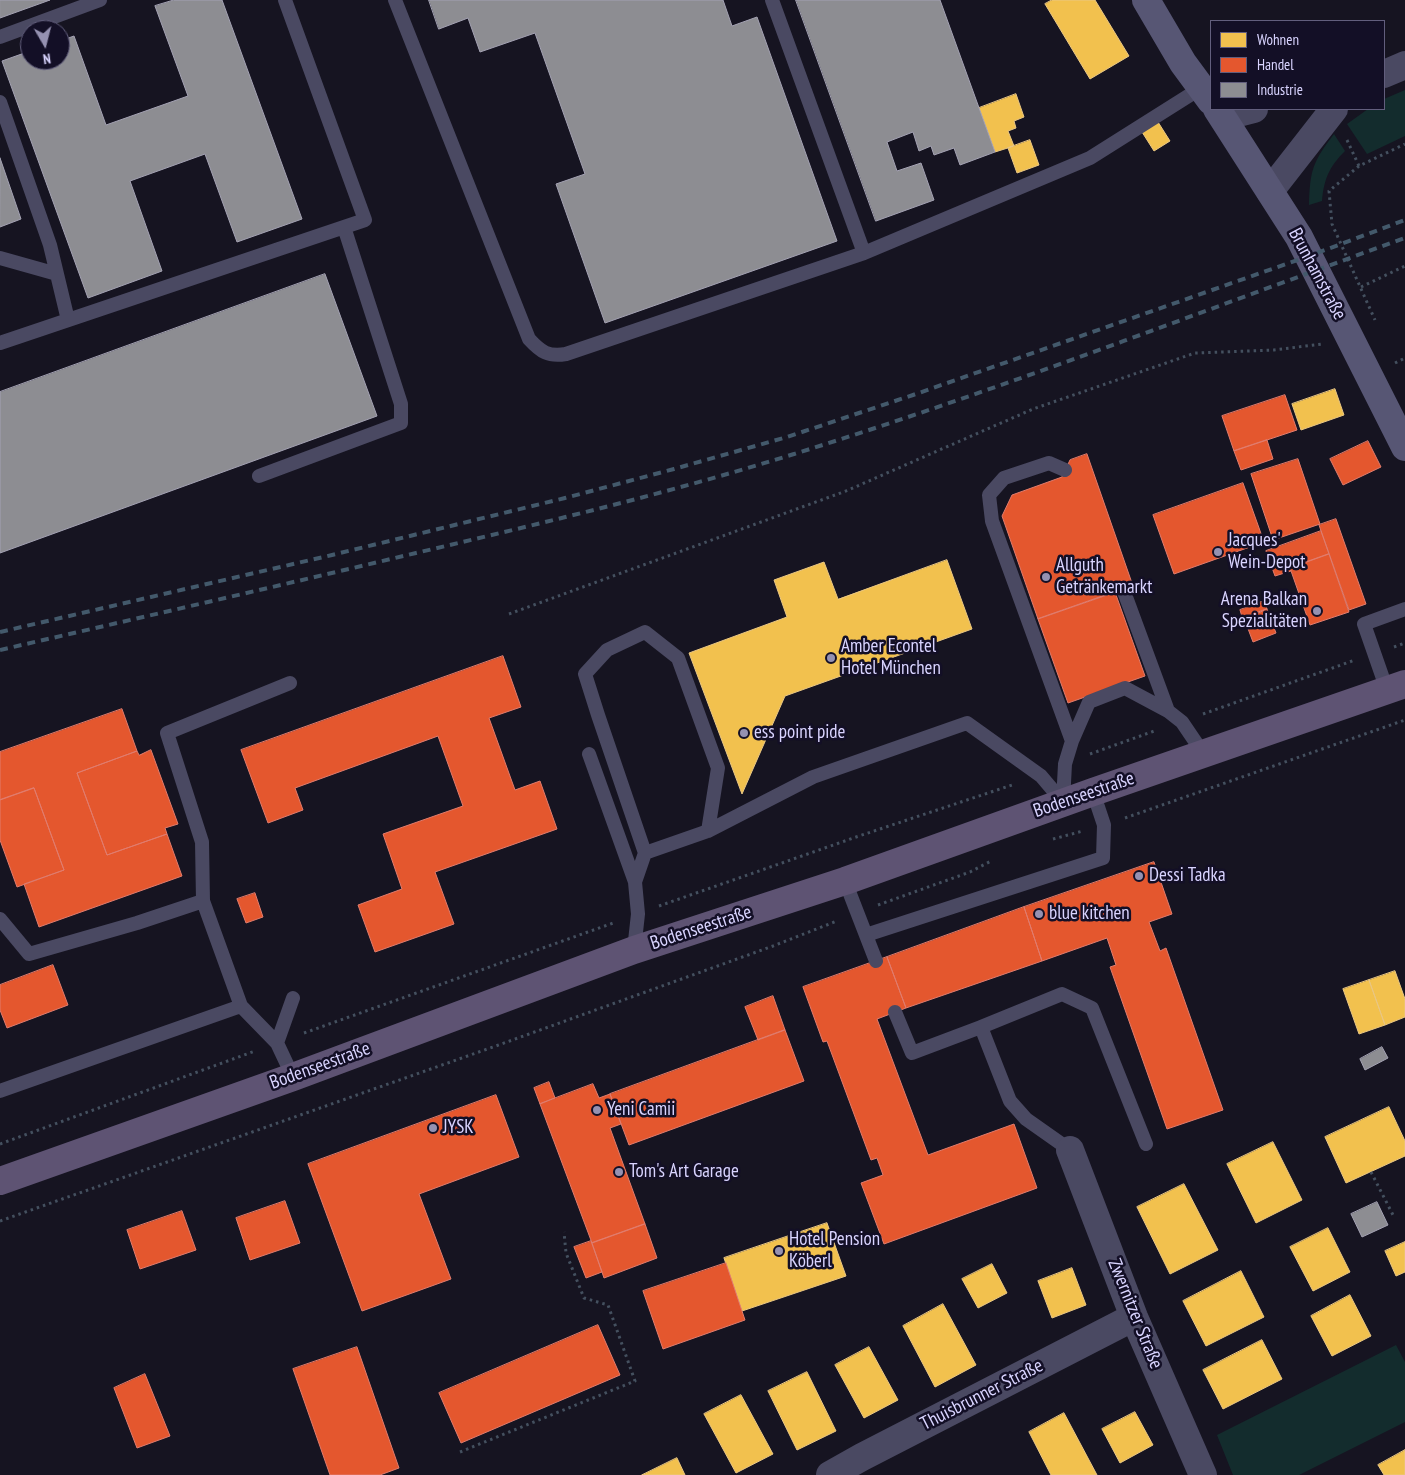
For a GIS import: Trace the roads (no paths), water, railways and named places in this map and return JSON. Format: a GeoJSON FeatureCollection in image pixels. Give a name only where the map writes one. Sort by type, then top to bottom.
{"type":"FeatureCollection","features":[{"type":"Feature","properties":{"kind":"main road","name":"Bodenseestraße"},"geometry":{"type":"LineString","coordinates":[[0,1181],[293,1076],[634,950],[845,881],[1063,802],[1396,687]]}},
{"type":"Feature","properties":{"kind":"street","name":"Brunhamstraße"},"geometry":{"type":"LineString","coordinates":[[1146,0],[1184,64],[1210,100]]}},
{"type":"Feature","properties":{"kind":"street"},"geometry":{"type":"LineString","coordinates":[[1385,74],[1405,65]]}},
{"type":"Feature","properties":{"kind":"street","name":"Brunhamstraße"},"geometry":{"type":"LineString","coordinates":[[1217,110],[1299,237],[1405,447]]}},
{"type":"Feature","properties":{"kind":"street"},"geometry":{"type":"LineString","coordinates":[[1270,191],[1333,110]]}},
{"type":"Feature","properties":{"kind":"street","name":"Zwernitzer Straße"},"geometry":{"type":"LineString","coordinates":[[1070,1150],[1134,1317],[1203,1475]]}},
{"type":"Feature","properties":{"kind":"street","name":"Thuisbrunner Straße"},"geometry":{"type":"LineString","coordinates":[[830,1475],[1134,1317]]}},
{"type":"Feature","properties":{"kind":"lane"},"geometry":{"type":"LineString","coordinates":[[0,36],[100,0]]}},
{"type":"Feature","properties":{"kind":"lane"},"geometry":{"type":"LineString","coordinates":[[0,343],[365,220],[285,0]]}},
{"type":"Feature","properties":{"kind":"lane"},"geometry":{"type":"LineString","coordinates":[[395,0],[529,338],[539,350],[555,356],[566,354],[864,253],[1210,105]]}},
{"type":"Feature","properties":{"kind":"lane"},"geometry":{"type":"LineString","coordinates":[[772,0],[864,253]]}},
{"type":"Feature","properties":{"kind":"lane"},"geometry":{"type":"LineString","coordinates":[[0,102],[50,245],[68,320]]}},
{"type":"Feature","properties":{"kind":"lane"},"geometry":{"type":"LineString","coordinates":[[258,476],[401,423],[401,404],[344,227]]}},
{"type":"Feature","properties":{"kind":"lane"},"geometry":{"type":"LineString","coordinates":[[0,258],[57,274]]}},
{"type":"Feature","properties":{"kind":"lane"},"geometry":{"type":"LineString","coordinates":[[1065,470],[1049,463],[1004,478],[989,495],[992,520],[1072,741]]}},
{"type":"Feature","properties":{"kind":"lane"},"geometry":{"type":"LineString","coordinates":[[1122,589],[1168,711]]}},
{"type":"Feature","properties":{"kind":"lane"},"geometry":{"type":"LineString","coordinates":[[1396,687],[1374,654],[1364,624],[1405,609]]}},
{"type":"Feature","properties":{"kind":"lane"},"geometry":{"type":"LineString","coordinates":[[635,882],[645,853],[585,674],[608,650],[645,632],[678,658],[718,768],[708,831]]}},
{"type":"Feature","properties":{"kind":"lane"},"geometry":{"type":"LineString","coordinates":[[290,683],[167,733],[202,842],[204,901],[241,1006],[277,1043],[293,1076]]}},
{"type":"Feature","properties":{"kind":"lane"},"geometry":{"type":"LineString","coordinates":[[1063,802],[1065,764],[1072,741],[1089,702],[1125,688],[1168,711],[1182,722],[1203,753]]}},
{"type":"Feature","properties":{"kind":"lane"},"geometry":{"type":"LineString","coordinates":[[645,853],[708,831],[813,777],[967,723],[1041,776],[1063,802]]}},
{"type":"Feature","properties":{"kind":"lane"},"geometry":{"type":"LineString","coordinates":[[589,754],[635,882],[638,914],[634,950]]}},
{"type":"Feature","properties":{"kind":"lane"},"geometry":{"type":"LineString","coordinates":[[866,935],[1103,858],[1104,825],[1093,792]]}},
{"type":"Feature","properties":{"kind":"lane"},"geometry":{"type":"LineString","coordinates":[[845,881],[876,961]]}},
{"type":"Feature","properties":{"kind":"lane"},"geometry":{"type":"LineString","coordinates":[[0,919],[29,954],[137,923],[204,901]]}},
{"type":"Feature","properties":{"kind":"lane"},"geometry":{"type":"LineString","coordinates":[[895,1012],[912,1054],[1062,994],[1092,1008],[1146,1144]]}},
{"type":"Feature","properties":{"kind":"lane"},"geometry":{"type":"LineString","coordinates":[[277,1043],[293,998]]}},
{"type":"Feature","properties":{"kind":"lane"},"geometry":{"type":"LineString","coordinates":[[0,1091],[241,1006]]}},
{"type":"Feature","properties":{"kind":"lane"},"geometry":{"type":"LineString","coordinates":[[981,1027],[1010,1101],[1026,1119],[1070,1150]]}},
{"type":"Feature","properties":{"kind":"railway"},"geometry":{"type":"LineString","coordinates":[[0,632],[332,555],[565,498],[787,437],[913,395],[1309,256],[1405,220]]}},
{"type":"Feature","properties":{"kind":"railway"},"geometry":{"type":"LineString","coordinates":[[0,650],[606,507],[747,468],[948,404],[1405,238]]}},
{"type":"Feature","properties":{"kind":"place","name":"Jacques' Wein-Depot"},"geometry":{"type":"Point","coordinates":[1218,552]}},
{"type":"Feature","properties":{"kind":"place","name":"Allguth Getränkemarkt"},"geometry":{"type":"Point","coordinates":[1046,577]}},
{"type":"Feature","properties":{"kind":"place","name":"Arena Balkan Spezialitäten"},"geometry":{"type":"Point","coordinates":[1317,611]}},
{"type":"Feature","properties":{"kind":"place","name":"Amber Econtel Hotel München"},"geometry":{"type":"Point","coordinates":[831,658]}},
{"type":"Feature","properties":{"kind":"place","name":"ess point pide"},"geometry":{"type":"Point","coordinates":[744,733]}},
{"type":"Feature","properties":{"kind":"place","name":"Dessi Tadka"},"geometry":{"type":"Point","coordinates":[1139,876]}},
{"type":"Feature","properties":{"kind":"place","name":"blue kitchen"},"geometry":{"type":"Point","coordinates":[1039,914]}},
{"type":"Feature","properties":{"kind":"place","name":"Yeni Camii"},"geometry":{"type":"Point","coordinates":[597,1110]}},
{"type":"Feature","properties":{"kind":"place","name":"JYSK"},"geometry":{"type":"Point","coordinates":[433,1128]}},
{"type":"Feature","properties":{"kind":"place","name":"Tom's Art Garage"},"geometry":{"type":"Point","coordinates":[619,1172]}},
{"type":"Feature","properties":{"kind":"place","name":"Hotel Pension Köberl"},"geometry":{"type":"Point","coordinates":[779,1251]}}]}
